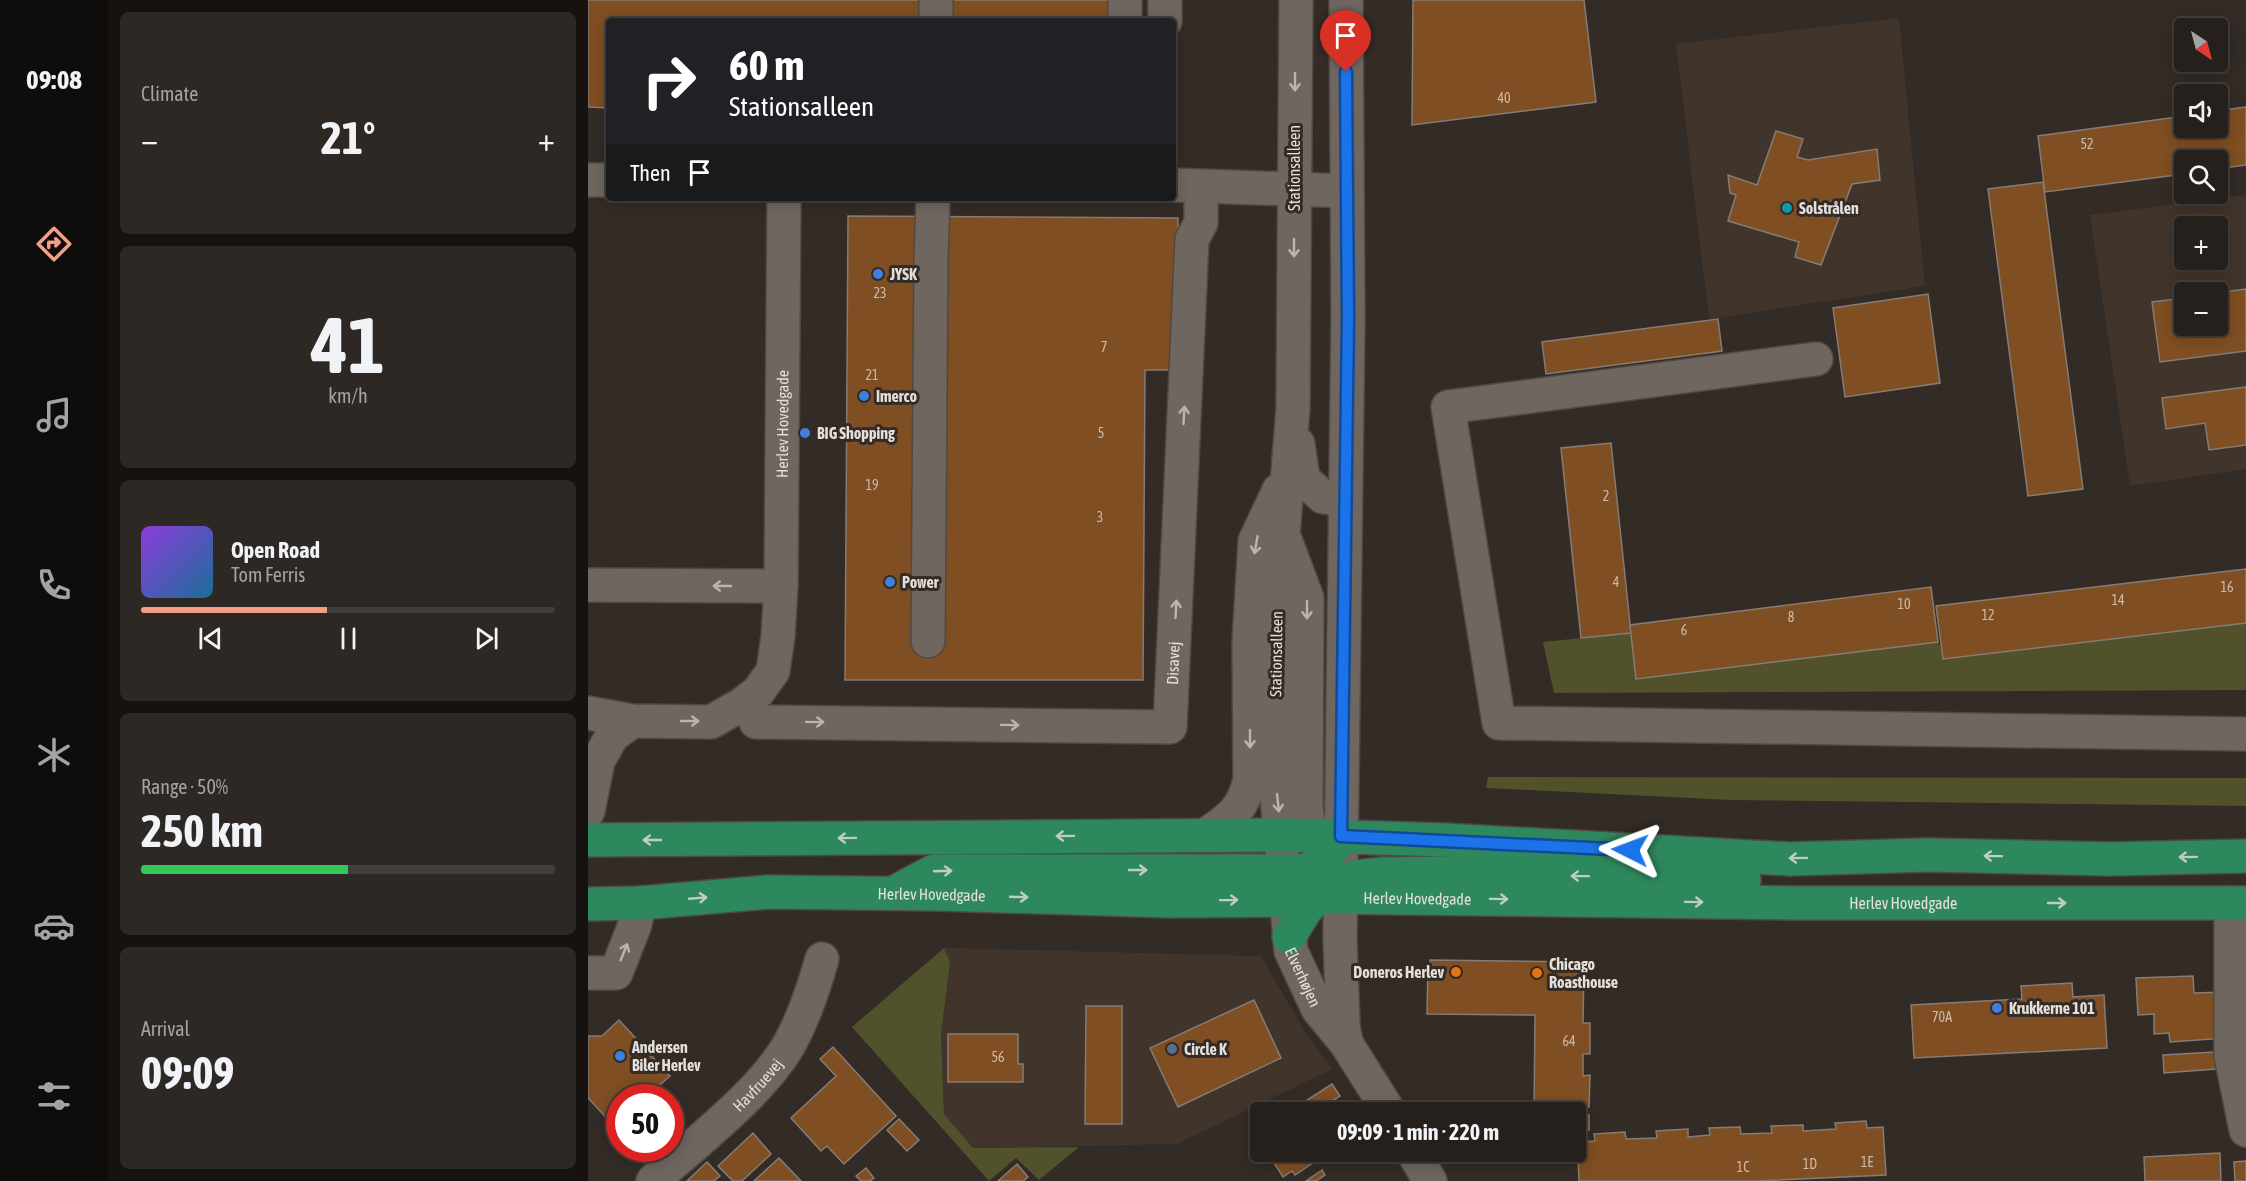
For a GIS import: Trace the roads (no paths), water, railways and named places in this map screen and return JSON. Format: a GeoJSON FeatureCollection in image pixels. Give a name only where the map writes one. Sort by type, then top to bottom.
{"type":"FeatureCollection","features":[{"type":"Feature","properties":{"kind":"main road","name":"Herlev Hovedgade"},"geometry":{"type":"LineString","coordinates":[[588,840],[1207,834],[1319,870],[1378,898],[1792,903],[2238,903]]}},
{"type":"Feature","properties":{"kind":"main road","name":"Herlev Hovedgade"},"geometry":{"type":"LineString","coordinates":[[588,904],[640,903],[769,892],[1156,901],[1319,870],[1927,855],[2110,859],[2246,856]]}},
{"type":"Feature","properties":{"kind":"main road"},"geometry":{"type":"LineString","coordinates":[[1319,870],[1382,874],[1444,873],[1858,882],[1927,855]]}},
{"type":"Feature","properties":{"kind":"street"},"geometry":{"type":"LineString","coordinates":[[936,0],[936,18]]}},
{"type":"Feature","properties":{"kind":"street"},"geometry":{"type":"LineString","coordinates":[[1125,0],[1125,18]]}},
{"type":"Feature","properties":{"kind":"street"},"geometry":{"type":"LineString","coordinates":[[1165,0],[1165,18]]}},
{"type":"Feature","properties":{"kind":"street","name":"Stationsalleen"},"geometry":{"type":"LineString","coordinates":[[1296,0],[1293,408],[1283,535],[1307,598],[1306,808],[1319,870]]}},
{"type":"Feature","properties":{"kind":"street"},"geometry":{"type":"LineString","coordinates":[[1344,1034],[1328,979],[1325,912],[1319,870],[1345,500],[1348,319],[1346,0]]}},
{"type":"Feature","properties":{"kind":"street"},"geometry":{"type":"LineString","coordinates":[[588,180],[606,180]]}},
{"type":"Feature","properties":{"kind":"street","name":"Disavej"},"geometry":{"type":"LineString","coordinates":[[1180,184],[1347,191]]}},
{"type":"Feature","properties":{"kind":"street","name":"Disavej"},"geometry":{"type":"LineString","coordinates":[[756,722],[1170,727],[1192,239],[1201,224],[1180,184]]}},
{"type":"Feature","properties":{"kind":"street","name":"Herlev Hovedgade"},"geometry":{"type":"LineString","coordinates":[[588,713],[632,721],[711,722],[741,705],[758,692],[773,671],[781,586],[784,201]]}},
{"type":"Feature","properties":{"kind":"street"},"geometry":{"type":"LineString","coordinates":[[928,641],[933,213]]}},
{"type":"Feature","properties":{"kind":"street"},"geometry":{"type":"LineString","coordinates":[[1816,359],[1448,407],[1499,723],[2246,734]]}},
{"type":"Feature","properties":{"kind":"street","name":"Stationsalleen"},"geometry":{"type":"LineString","coordinates":[[1293,408],[1303,479],[1323,497],[1345,500]]}},
{"type":"Feature","properties":{"kind":"street"},"geometry":{"type":"LineString","coordinates":[[1207,834],[1236,812],[1246,796],[1250,779],[1250,642],[1255,541],[1288,472]]}},
{"type":"Feature","properties":{"kind":"street"},"geometry":{"type":"LineString","coordinates":[[588,585],[781,586]]}},
{"type":"Feature","properties":{"kind":"street"},"geometry":{"type":"LineString","coordinates":[[588,811],[598,761],[612,736],[632,721]]}},
{"type":"Feature","properties":{"kind":"street","name":"Elverhøjen"},"geometry":{"type":"LineString","coordinates":[[1319,870],[1289,937],[1291,951],[1318,1009],[1344,1034],[1383,1102]]}},
{"type":"Feature","properties":{"kind":"street"},"geometry":{"type":"LineString","coordinates":[[588,973],[616,973],[634,927],[640,903]]}},
{"type":"Feature","properties":{"kind":"street"},"geometry":{"type":"LineString","coordinates":[[2238,903],[2239,1056],[2246,1130]]}},
{"type":"Feature","properties":{"kind":"street","name":"Havfruevej"},"geometry":{"type":"LineString","coordinates":[[653,1181],[773,1068],[792,1040],[810,998],[822,959]]}},
{"type":"Feature","properties":{"kind":"street"},"geometry":{"type":"LineString","coordinates":[[1419,1162],[1430,1181]]}},
{"type":"Feature","properties":{"kind":"place","name":"Solstrålen"},"geometry":{"type":"Point","coordinates":[1787,208]}},
{"type":"Feature","properties":{"kind":"place","name":"JYSK"},"geometry":{"type":"Point","coordinates":[878,274]}},
{"type":"Feature","properties":{"kind":"place","name":"Imerco"},"geometry":{"type":"Point","coordinates":[864,396]}},
{"type":"Feature","properties":{"kind":"place","name":"BIG Shopping"},"geometry":{"type":"Point","coordinates":[805,433]}},
{"type":"Feature","properties":{"kind":"place","name":"Power"},"geometry":{"type":"Point","coordinates":[890,582]}},
{"type":"Feature","properties":{"kind":"place","name":"Doneros Herlev"},"geometry":{"type":"Point","coordinates":[1456,972]}},
{"type":"Feature","properties":{"kind":"place","name":"Chicago Roasthouse"},"geometry":{"type":"Point","coordinates":[1537,973]}},
{"type":"Feature","properties":{"kind":"place","name":"Krukkerne 101"},"geometry":{"type":"Point","coordinates":[1997,1008]}},
{"type":"Feature","properties":{"kind":"place","name":"Circle K"},"geometry":{"type":"Point","coordinates":[1172,1049]}},
{"type":"Feature","properties":{"kind":"place","name":"Andersen Biler Herlev"},"geometry":{"type":"Point","coordinates":[620,1056]}}]}
